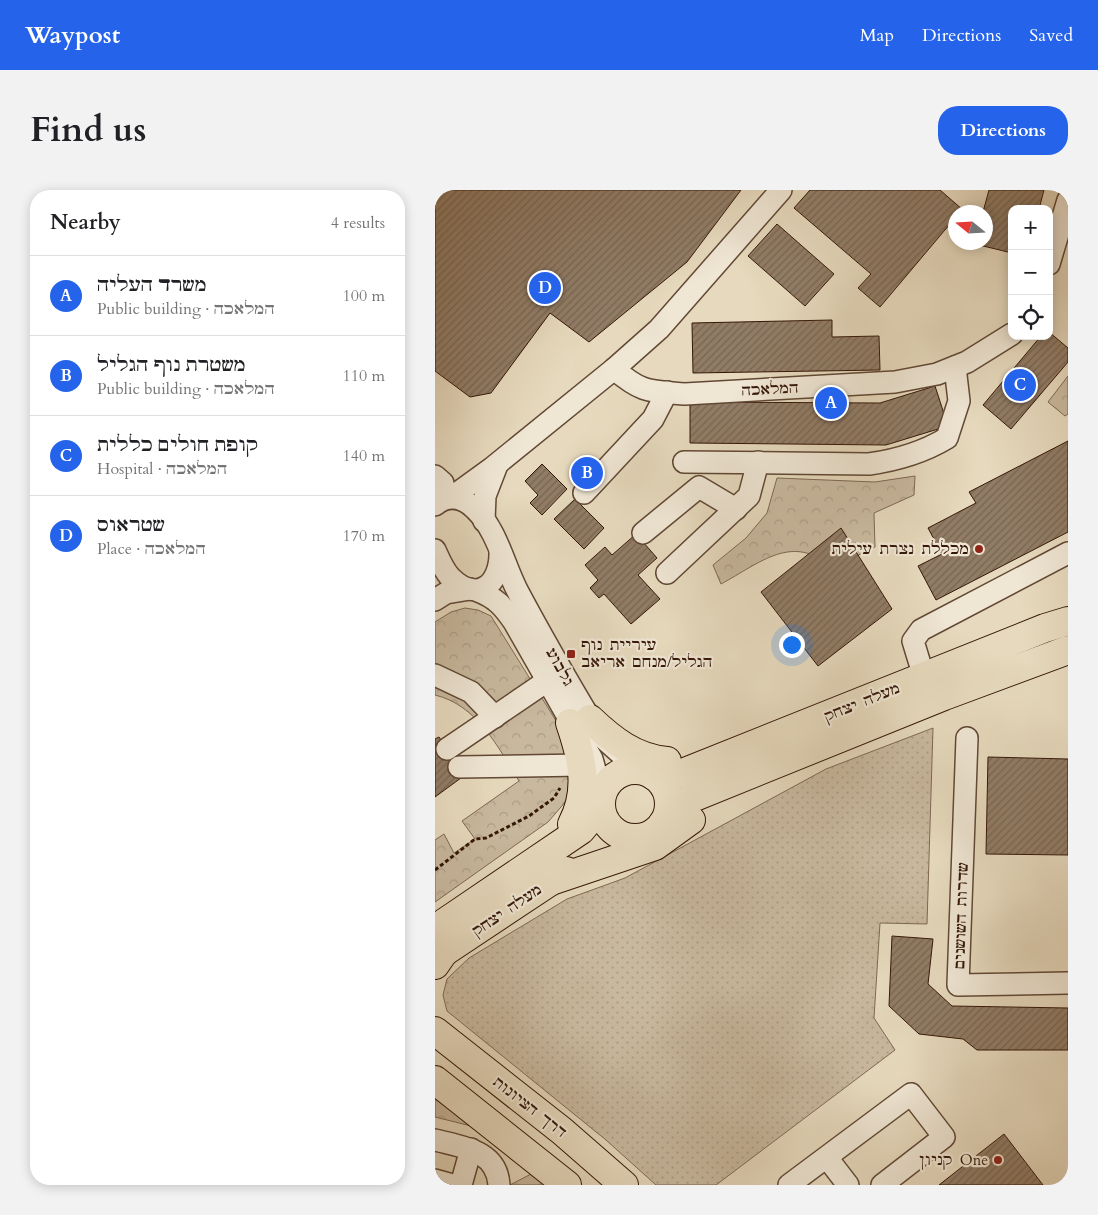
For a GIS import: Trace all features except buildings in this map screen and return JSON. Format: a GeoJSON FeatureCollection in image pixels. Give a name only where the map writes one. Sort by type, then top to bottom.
{"type":"FeatureCollection","features":[{"type":"Feature","properties":{"kind":"main road","name":"מעלה יצחק"},"geometry":{"type":"LineString","coordinates":[[647,773],[675,776],[1045,628],[1068,621]]}},
{"type":"Feature","properties":{"kind":"main road","name":"מעלה יצחק"},"geometry":{"type":"LineString","coordinates":[[663,823],[678,807],[693,798],[944,696],[1068,650]]}},
{"type":"Feature","properties":{"kind":"main road"},"geometry":{"type":"LineString","coordinates":[[554,849],[570,829],[577,814],[584,787],[572,765],[580,721],[626,748],[657,760],[676,762],[718,759]]}},
{"type":"Feature","properties":{"kind":"main road"},"geometry":{"type":"LineString","coordinates":[[551,881],[655,846],[762,770]]}},
{"type":"Feature","properties":{"kind":"main road"},"geometry":{"type":"LineString","coordinates":[[620,773],[647,773],[667,793],[669,803],[663,823],[655,831],[645,836],[635,838],[625,836],[611,829],[603,816],[601,801],[606,786],[620,773]]}},
{"type":"Feature","properties":{"kind":"main road","name":"מעלה יצחק"},"geometry":{"type":"LineString","coordinates":[[437,951],[554,849],[581,830],[601,801]]}},
{"type":"Feature","properties":{"kind":"main road","name":"מעלה יצחק"},"geometry":{"type":"LineString","coordinates":[[437,951],[597,852],[635,838]]}},
{"type":"Feature","properties":{"kind":"main road","name":"דרך הציונות"},"geometry":{"type":"LineString","coordinates":[[436,1031],[562,1131],[624,1185]]}},
{"type":"Feature","properties":{"kind":"main road"},"geometry":{"type":"LineString","coordinates":[[435,1080],[567,1185]]}},
{"type":"Feature","properties":{"kind":"street"},"geometry":{"type":"LineString","coordinates":[[444,500],[498,462],[614,369],[659,328],[781,190]]}},
{"type":"Feature","properties":{"kind":"street"},"geometry":{"type":"LineString","coordinates":[[1053,251],[1068,200]]}},
{"type":"Feature","properties":{"kind":"street","name":"המלאכה"},"geometry":{"type":"LineString","coordinates":[[614,369],[633,385],[653,392],[685,394],[895,382],[937,374],[955,367],[967,362],[1008,336]]}},
{"type":"Feature","properties":{"kind":"street"},"geometry":{"type":"LineString","coordinates":[[684,462],[869,464],[899,460],[930,448],[947,438],[959,401],[955,367]]}},
{"type":"Feature","properties":{"kind":"street"},"geometry":{"type":"LineString","coordinates":[[584,493],[653,419],[667,392]]}},
{"type":"Feature","properties":{"kind":"street"},"geometry":{"type":"LineString","coordinates":[[485,522],[485,496],[498,462]]}},
{"type":"Feature","properties":{"kind":"street"},"geometry":{"type":"LineString","coordinates":[[667,574],[749,496],[758,462]]}},
{"type":"Feature","properties":{"kind":"street"},"geometry":{"type":"LineString","coordinates":[[435,476],[443,483],[444,500]]}},
{"type":"Feature","properties":{"kind":"street"},"geometry":{"type":"LineString","coordinates":[[643,533],[699,487],[736,509]]}},
{"type":"Feature","properties":{"kind":"street"},"geometry":{"type":"LineString","coordinates":[[444,500],[474,508],[485,522]]}},
{"type":"Feature","properties":{"kind":"street","name":"גלבוע"},"geometry":{"type":"LineString","coordinates":[[485,522],[580,721],[592,758],[601,801]]}},
{"type":"Feature","properties":{"kind":"street"},"geometry":{"type":"LineString","coordinates":[[435,600],[457,590],[474,590],[487,587],[495,580],[499,572],[500,551]]}},
{"type":"Feature","properties":{"kind":"street"},"geometry":{"type":"LineString","coordinates":[[924,677],[913,641],[921,630],[1068,553]]}},
{"type":"Feature","properties":{"kind":"street"},"geometry":{"type":"LineString","coordinates":[[435,589],[439,572],[437,554]]}},
{"type":"Feature","properties":{"kind":"street","name":"גלבוע"},"geometry":{"type":"LineString","coordinates":[[437,554],[449,576],[459,584],[493,597],[502,604],[547,682],[580,721],[647,773]]}},
{"type":"Feature","properties":{"kind":"street"},"geometry":{"type":"LineString","coordinates":[[435,675],[471,692],[495,717]]}},
{"type":"Feature","properties":{"kind":"street"},"geometry":{"type":"LineString","coordinates":[[447,749],[547,682]]}},
{"type":"Feature","properties":{"kind":"street","name":"שדרות השושנים"},"geometry":{"type":"LineString","coordinates":[[967,738],[958,985],[1068,983]]}},
{"type":"Feature","properties":{"kind":"street"},"geometry":{"type":"LineString","coordinates":[[459,767],[572,765]]}},
{"type":"Feature","properties":{"kind":"street"},"geometry":{"type":"LineString","coordinates":[[789,1185],[911,1094],[944,1137],[882,1185]]}},
{"type":"Feature","properties":{"kind":"street"},"geometry":{"type":"LineString","coordinates":[[435,1140],[471,1149],[488,1158],[499,1179],[499,1185]]}},
{"type":"Feature","properties":{"kind":"street"},"geometry":{"type":"LineString","coordinates":[[461,1185],[471,1149]]}},
{"type":"Feature","properties":{"kind":"street"},"geometry":{"type":"LineString","coordinates":[[827,1158],[848,1185]]}},
{"type":"Feature","properties":{"kind":"street"},"geometry":{"type":"LineString","coordinates":[[435,1180],[453,1185]]}},
{"type":"Feature","properties":{"kind":"path"},"geometry":{"type":"LineString","coordinates":[[435,870],[475,839],[486,838],[499,832],[554,798],[572,765]]}},
{"type":"Feature","properties":{"kind":"green space"},"geometry":{"type":"Polygon","coordinates":[[[1068,376],[1068,414],[1065,416],[1048,402],[1068,376]]]}},
{"type":"Feature","properties":{"kind":"green space"},"geometry":{"type":"Polygon","coordinates":[[[915,476],[914,495],[874,513],[875,547],[832,568],[818,557],[804,552],[790,552],[777,555],[763,560],[721,584],[713,565],[746,538],[767,513],[777,478],[875,482],[915,476]]]}},
{"type":"Feature","properties":{"kind":"green space"},"geometry":{"type":"Polygon","coordinates":[[[465,608],[478,610],[491,616],[563,732],[576,781],[567,800],[548,822],[435,902],[435,840],[444,834],[454,853],[475,839],[462,821],[519,781],[485,729],[463,708],[450,700],[435,695],[435,622],[451,612],[465,608]]]}},
{"type":"Feature","properties":{"kind":"green space"},"geometry":{"type":"Polygon","coordinates":[[[933,728],[927,924],[880,923],[874,1018],[895,1050],[716,1185],[656,1185],[606,1140],[447,1011],[443,995],[447,979],[469,958],[567,899],[625,878],[826,769],[933,728]]]}},
{"type":"Feature","properties":{"kind":"green space"},"geometry":{"type":"Polygon","coordinates":[[[435,1099],[475,1127],[435,1117],[435,1099]]]}},
{"type":"Feature","properties":{"kind":"green space"},"geometry":{"type":"Polygon","coordinates":[[[533,1173],[545,1185],[510,1185],[533,1173]]]}},
{"type":"Feature","properties":{"kind":"place","name":"שטראוס"},"geometry":{"type":"Point","coordinates":[545,288]}},
{"type":"Feature","properties":{"kind":"place","name":"קופת חולים כללית"},"geometry":{"type":"Point","coordinates":[1020,385]}},
{"type":"Feature","properties":{"kind":"place","name":"משרד העליה"},"geometry":{"type":"Point","coordinates":[831,403]}},
{"type":"Feature","properties":{"kind":"place","name":"משטרת נוף הגליל"},"geometry":{"type":"Point","coordinates":[587,473]}},
{"type":"Feature","properties":{"kind":"place","name":"מכללת נצרת עילית"},"geometry":{"type":"Point","coordinates":[979,549]}},
{"type":"Feature","properties":{"kind":"place","name":"עיריית נוף הגליל/מנחם אריאב"},"geometry":{"type":"Point","coordinates":[571,654]}},
{"type":"Feature","properties":{"kind":"place","name":"קניון One"},"geometry":{"type":"Point","coordinates":[998,1160]}}]}
